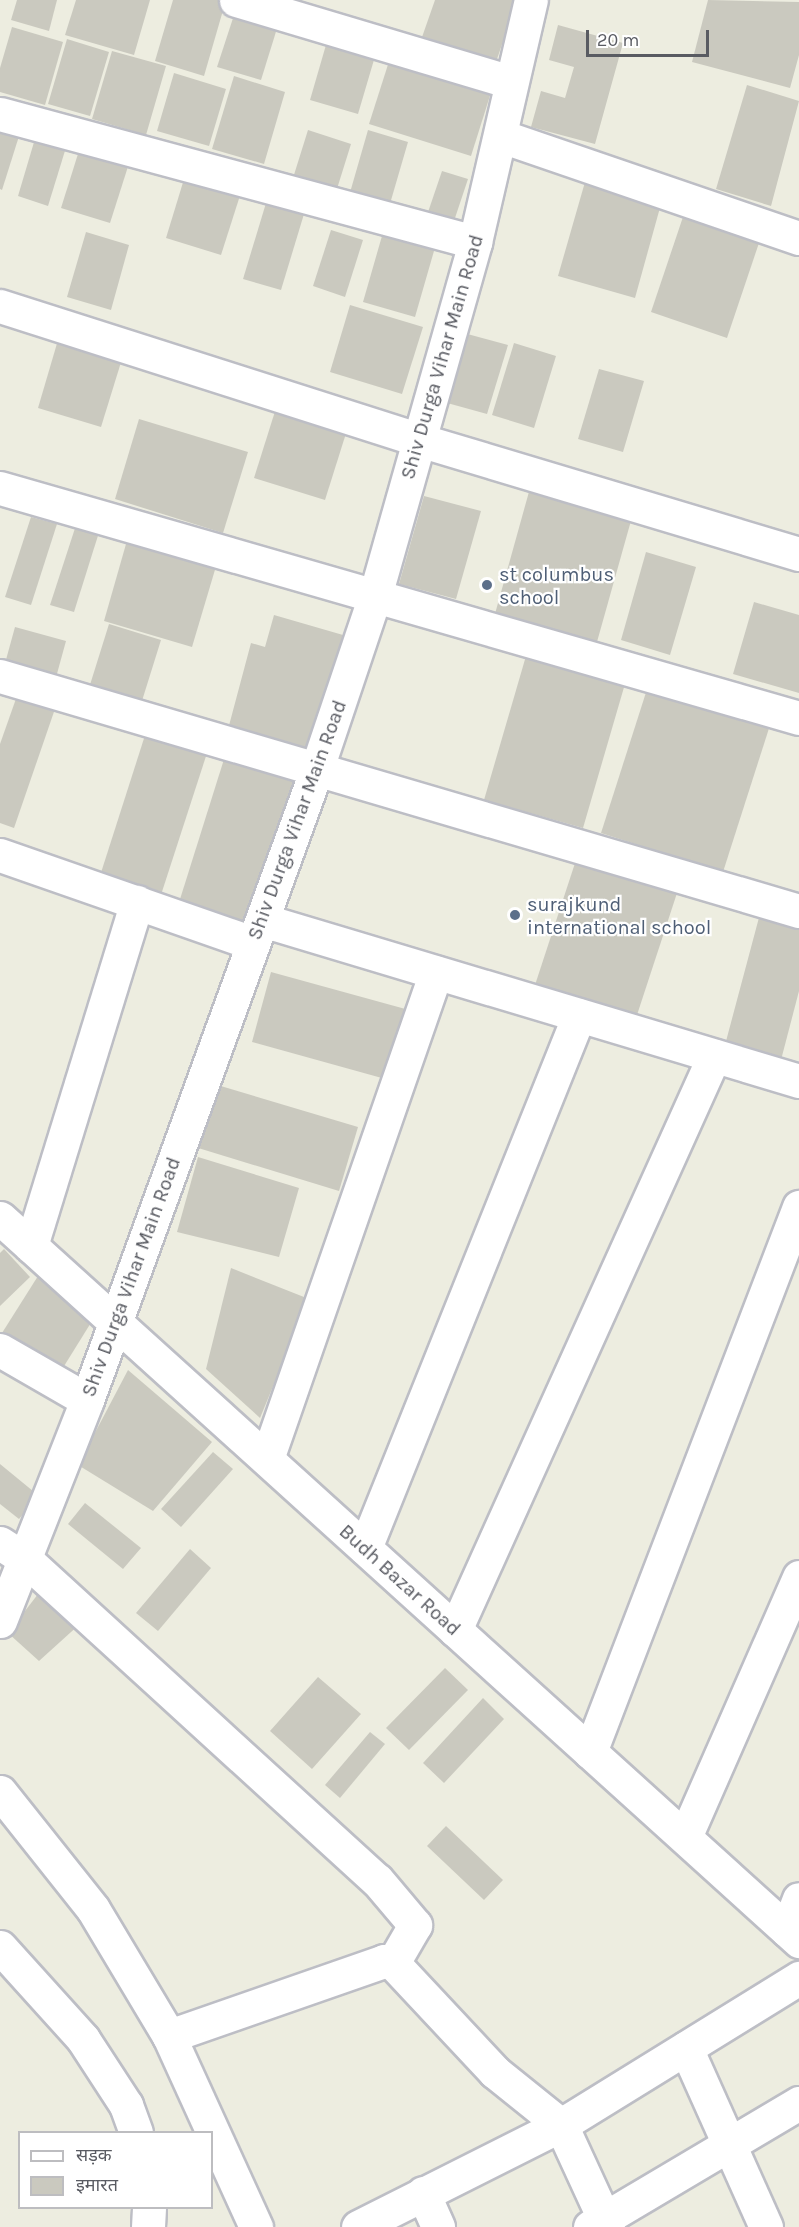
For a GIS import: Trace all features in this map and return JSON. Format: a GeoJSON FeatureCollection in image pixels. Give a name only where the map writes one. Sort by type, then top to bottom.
{"type":"FeatureCollection","features":[{"type":"Feature","properties":{"kind":"street"},"geometry":{"type":"LineString","coordinates":[[236,0],[511,82]]}},
{"type":"Feature","properties":{"kind":"street","name":"Shiv Durga Vihar Main Road"},"geometry":{"type":"LineString","coordinates":[[0,1621],[13,1551],[87,1400],[316,771],[375,596],[475,242],[531,0]]}},
{"type":"Feature","properties":{"kind":"street"},"geometry":{"type":"LineString","coordinates":[[0,114],[475,242]]}},
{"type":"Feature","properties":{"kind":"street"},"geometry":{"type":"LineString","coordinates":[[501,136],[799,238]]}},
{"type":"Feature","properties":{"kind":"street"},"geometry":{"type":"LineString","coordinates":[[0,306],[419,440],[799,554]]}},
{"type":"Feature","properties":{"kind":"street"},"geometry":{"type":"LineString","coordinates":[[0,488],[799,718]]}},
{"type":"Feature","properties":{"kind":"street"},"geometry":{"type":"LineString","coordinates":[[0,676],[316,771],[799,910]]}},
{"type":"Feature","properties":{"kind":"street"},"geometry":{"type":"LineString","coordinates":[[0,855],[134,913],[258,932],[436,972],[799,1081]]}},
{"type":"Feature","properties":{"kind":"street"},"geometry":{"type":"LineString","coordinates":[[31,1246],[134,913]]}},
{"type":"Feature","properties":{"kind":"street"},"geometry":{"type":"LineString","coordinates":[[267,1459],[436,972]]}},
{"type":"Feature","properties":{"kind":"street"},"geometry":{"type":"LineString","coordinates":[[364,1548],[579,1015]]}},
{"type":"Feature","properties":{"kind":"street"},"geometry":{"type":"LineString","coordinates":[[455,1630],[714,1056]]}},
{"type":"Feature","properties":{"kind":"street"},"geometry":{"type":"LineString","coordinates":[[590,1752],[799,1207]]}},
{"type":"Feature","properties":{"kind":"street","name":"Budh Bazar Road"},"geometry":{"type":"LineString","coordinates":[[0,1218],[793,1936]]}},
{"type":"Feature","properties":{"kind":"street"},"geometry":{"type":"LineString","coordinates":[[0,1350],[87,1400]]}},
{"type":"Feature","properties":{"kind":"street"},"geometry":{"type":"LineString","coordinates":[[13,1551],[308,1815],[414,1920],[414,1932],[393,1963]]}},
{"type":"Feature","properties":{"kind":"street"},"geometry":{"type":"LineString","coordinates":[[685,1837],[799,1576]]}},
{"type":"Feature","properties":{"kind":"street"},"geometry":{"type":"LineString","coordinates":[[0,1792],[93,1909],[169,2036],[212,2131]]}},
{"type":"Feature","properties":{"kind":"street"},"geometry":{"type":"LineString","coordinates":[[793,1936],[799,1899]]}},
{"type":"Feature","properties":{"kind":"street"},"geometry":{"type":"LineString","coordinates":[[0,1947],[90,2049],[126,2105],[135,2131]]}},
{"type":"Feature","properties":{"kind":"street"},"geometry":{"type":"LineString","coordinates":[[169,2036],[384,1961],[393,1963],[495,2072],[561,2125],[601,2224],[799,2103]]}},
{"type":"Feature","properties":{"kind":"street"},"geometry":{"type":"LineString","coordinates":[[358,2227],[561,2125],[799,1978]]}},
{"type":"Feature","properties":{"kind":"street"},"geometry":{"type":"LineString","coordinates":[[686,2048],[766,2227]]}},
{"type":"Feature","properties":{"kind":"street"},"geometry":{"type":"LineString","coordinates":[[213,2133],[256,2227]]}},
{"type":"Feature","properties":{"kind":"street"},"geometry":{"type":"LineString","coordinates":[[423,2193],[438,2227]]}},
{"type":"Feature","properties":{"kind":"street"},"geometry":{"type":"LineString","coordinates":[[148,2227],[149,2209]]}},
{"type":"Feature","properties":{"kind":"building"},"geometry":{"type":"Polygon","coordinates":[[[17,0],[57,0],[49,31],[11,20],[17,0]]]}},
{"type":"Feature","properties":{"kind":"building"},"geometry":{"type":"Polygon","coordinates":[[[76,0],[150,0],[134,55],[65,35],[76,0]]]}},
{"type":"Feature","properties":{"kind":"building"},"geometry":{"type":"Polygon","coordinates":[[[173,0],[226,0],[204,76],[155,61],[173,0]]]}},
{"type":"Feature","properties":{"kind":"building"},"geometry":{"type":"Polygon","coordinates":[[[435,0],[517,0],[495,65],[421,40],[435,0]]]}},
{"type":"Feature","properties":{"kind":"building"},"geometry":{"type":"Polygon","coordinates":[[[708,0],[799,2],[799,55],[790,88],[692,62],[708,0]]]}},
{"type":"Feature","properties":{"kind":"building"},"geometry":{"type":"Polygon","coordinates":[[[236,9],[279,22],[261,80],[217,67],[236,9]]]}},
{"type":"Feature","properties":{"kind":"building"},"geometry":{"type":"Polygon","coordinates":[[[558,25],[623,43],[595,144],[531,127],[541,91],[565,98],[574,67],[549,60],[558,25]]]}},
{"type":"Feature","properties":{"kind":"building"},"geometry":{"type":"Polygon","coordinates":[[[12,27],[63,42],[45,105],[0,92],[0,68],[12,27]]]}},
{"type":"Feature","properties":{"kind":"building"},"geometry":{"type":"Polygon","coordinates":[[[328,38],[376,53],[358,114],[310,100],[328,38]]]}},
{"type":"Feature","properties":{"kind":"building"},"geometry":{"type":"Polygon","coordinates":[[[67,39],[109,52],[90,116],[48,104],[67,39]]]}},
{"type":"Feature","properties":{"kind":"building"},"geometry":{"type":"Polygon","coordinates":[[[112,51],[166,66],[146,135],[92,119],[112,51]]]}},
{"type":"Feature","properties":{"kind":"building"},"geometry":{"type":"Polygon","coordinates":[[[392,52],[494,83],[471,156],[369,124],[392,52]]]}},
{"type":"Feature","properties":{"kind":"building"},"geometry":{"type":"Polygon","coordinates":[[[174,73],[226,89],[209,146],[157,131],[174,73]]]}},
{"type":"Feature","properties":{"kind":"building"},"geometry":{"type":"Polygon","coordinates":[[[234,76],[285,92],[264,164],[212,149],[234,76]]]}},
{"type":"Feature","properties":{"kind":"building"},"geometry":{"type":"Polygon","coordinates":[[[747,85],[799,101],[771,206],[716,189],[747,85]]]}},
{"type":"Feature","properties":{"kind":"building"},"geometry":{"type":"Polygon","coordinates":[[[0,127],[20,133],[2,190],[0,189],[0,127]]]}},
{"type":"Feature","properties":{"kind":"building"},"geometry":{"type":"Polygon","coordinates":[[[308,130],[351,144],[336,192],[293,178],[308,130]]]}},
{"type":"Feature","properties":{"kind":"building"},"geometry":{"type":"Polygon","coordinates":[[[368,130],[408,142],[387,214],[347,203],[368,130]]]}},
{"type":"Feature","properties":{"kind":"building"},"geometry":{"type":"Polygon","coordinates":[[[37,132],[68,141],[48,206],[18,196],[37,132]]]}},
{"type":"Feature","properties":{"kind":"building"},"geometry":{"type":"Polygon","coordinates":[[[83,138],[132,154],[110,223],[61,208],[83,138]]]}},
{"type":"Feature","properties":{"kind":"building"},"geometry":{"type":"Polygon","coordinates":[[[188,166],[244,183],[221,255],[166,238],[188,166]]]}},
{"type":"Feature","properties":{"kind":"building"},"geometry":{"type":"Polygon","coordinates":[[[442,171],[468,179],[451,230],[425,221],[442,171]]]}},
{"type":"Feature","properties":{"kind":"building"},"geometry":{"type":"Polygon","coordinates":[[[585,182],[661,204],[635,298],[558,276],[585,182]]]}},
{"type":"Feature","properties":{"kind":"building"},"geometry":{"type":"Polygon","coordinates":[[[266,203],[304,214],[281,290],[243,279],[266,203]]]}},
{"type":"Feature","properties":{"kind":"building"},"geometry":{"type":"Polygon","coordinates":[[[687,205],[763,231],[727,338],[651,312],[687,205]]]}},
{"type":"Feature","properties":{"kind":"building"},"geometry":{"type":"Polygon","coordinates":[[[384,229],[436,244],[415,317],[363,302],[384,229]]]}},
{"type":"Feature","properties":{"kind":"building"},"geometry":{"type":"Polygon","coordinates":[[[331,230],[363,240],[345,297],[313,286],[331,230]]]}},
{"type":"Feature","properties":{"kind":"building"},"geometry":{"type":"Polygon","coordinates":[[[86,232],[129,245],[111,310],[67,297],[86,232]]]}},
{"type":"Feature","properties":{"kind":"building"},"geometry":{"type":"Polygon","coordinates":[[[350,305],[423,327],[402,394],[330,372],[350,305]]]}},
{"type":"Feature","properties":{"kind":"building"},"geometry":{"type":"Polygon","coordinates":[[[460,332],[508,345],[487,414],[440,401],[460,332]]]}},
{"type":"Feature","properties":{"kind":"building"},"geometry":{"type":"Polygon","coordinates":[[[58,340],[122,359],[101,427],[38,408],[58,340]]]}},
{"type":"Feature","properties":{"kind":"building"},"geometry":{"type":"Polygon","coordinates":[[[514,343],[556,356],[534,428],[492,415],[514,343]]]}},
{"type":"Feature","properties":{"kind":"building"},"geometry":{"type":"Polygon","coordinates":[[[599,369],[644,381],[623,452],[578,439],[599,369]]]}},
{"type":"Feature","properties":{"kind":"building"},"geometry":{"type":"Polygon","coordinates":[[[277,405],[348,427],[325,500],[254,478],[277,405]]]}},
{"type":"Feature","properties":{"kind":"building"},"geometry":{"type":"Polygon","coordinates":[[[139,419],[248,452],[223,533],[115,499],[139,419]]]}},
{"type":"Feature","properties":{"kind":"building"},"geometry":{"type":"Polygon","coordinates":[[[532,481],[634,510],[595,649],[493,621],[532,481]]]}},
{"type":"Feature","properties":{"kind":"building"},"geometry":{"type":"Polygon","coordinates":[[[424,496],[481,511],[456,599],[399,584],[424,496]]]}},
{"type":"Feature","properties":{"kind":"building"},"geometry":{"type":"Polygon","coordinates":[[[31,517],[57,524],[31,605],[5,597],[31,517]]]}},
{"type":"Feature","properties":{"kind":"building"},"geometry":{"type":"Polygon","coordinates":[[[78,519],[101,526],[74,612],[50,605],[78,519]]]}},
{"type":"Feature","properties":{"kind":"building"},"geometry":{"type":"Polygon","coordinates":[[[128,537],[217,563],[192,647],[104,621],[128,537]]]}},
{"type":"Feature","properties":{"kind":"building"},"geometry":{"type":"Polygon","coordinates":[[[646,552],[696,567],[670,655],[621,640],[646,552]]]}},
{"type":"Feature","properties":{"kind":"building"},"geometry":{"type":"Polygon","coordinates":[[[754,602],[799,615],[799,693],[733,674],[754,602]]]}},
{"type":"Feature","properties":{"kind":"building"},"geometry":{"type":"Polygon","coordinates":[[[274,615],[343,635],[309,756],[227,733],[251,643],[265,647],[274,615]]]}},
{"type":"Feature","properties":{"kind":"building"},"geometry":{"type":"Polygon","coordinates":[[[109,624],[161,640],[141,704],[89,688],[109,624]]]}},
{"type":"Feature","properties":{"kind":"building"},"geometry":{"type":"Polygon","coordinates":[[[15,627],[66,641],[55,681],[4,667],[15,627]]]}},
{"type":"Feature","properties":{"kind":"building"},"geometry":{"type":"Polygon","coordinates":[[[528,649],[627,677],[583,828],[484,800],[528,649]]]}},
{"type":"Feature","properties":{"kind":"building"},"geometry":{"type":"Polygon","coordinates":[[[649,683],[771,722],[723,872],[601,833],[649,683]]]}},
{"type":"Feature","properties":{"kind":"building"},"geometry":{"type":"Polygon","coordinates":[[[18,693],[56,706],[14,828],[0,823],[0,744],[18,693]]]}},
{"type":"Feature","properties":{"kind":"building"},"geometry":{"type":"Polygon","coordinates":[[[147,729],[208,750],[159,901],[98,882],[147,729]]]}},
{"type":"Feature","properties":{"kind":"building"},"geometry":{"type":"Polygon","coordinates":[[[225,756],[297,778],[249,935],[176,912],[225,756]]]}},
{"type":"Feature","properties":{"kind":"building"},"geometry":{"type":"Polygon","coordinates":[[[578,854],[679,887],[635,1021],[534,988],[578,854]]]}},
{"type":"Feature","properties":{"kind":"building"},"geometry":{"type":"Polygon","coordinates":[[[761,910],[799,920],[799,991],[781,1060],[725,1045],[761,910]]]}},
{"type":"Feature","properties":{"kind":"building"},"geometry":{"type":"Polygon","coordinates":[[[271,972],[409,1010],[389,1080],[252,1042],[271,972]]]}},
{"type":"Feature","properties":{"kind":"building"},"geometry":{"type":"Polygon","coordinates":[[[214,1084],[358,1127],[339,1191],[195,1147],[214,1084]]]}},
{"type":"Feature","properties":{"kind":"building"},"geometry":{"type":"Polygon","coordinates":[[[198,1157],[299,1188],[279,1257],[177,1232],[198,1157]]]}},
{"type":"Feature","properties":{"kind":"building"},"geometry":{"type":"Polygon","coordinates":[[[4,1249],[30,1277],[0,1306],[0,1253],[4,1249]]]}},
{"type":"Feature","properties":{"kind":"building"},"geometry":{"type":"Polygon","coordinates":[[[231,1268],[309,1299],[260,1418],[206,1369],[231,1268]]]}},
{"type":"Feature","properties":{"kind":"building"},"geometry":{"type":"Polygon","coordinates":[[[38,1276],[97,1313],[61,1371],[2,1333],[38,1276]]]}},
{"type":"Feature","properties":{"kind":"building"},"geometry":{"type":"Polygon","coordinates":[[[128,1370],[212,1442],[153,1511],[78,1465],[128,1370]]]}},
{"type":"Feature","properties":{"kind":"building"},"geometry":{"type":"Polygon","coordinates":[[[213,1452],[233,1469],[181,1527],[161,1509],[213,1452]]]}},
{"type":"Feature","properties":{"kind":"building"},"geometry":{"type":"Polygon","coordinates":[[[0,1464],[39,1496],[19,1519],[0,1504],[0,1464]]]}},
{"type":"Feature","properties":{"kind":"building"},"geometry":{"type":"Polygon","coordinates":[[[85,1503],[141,1548],[123,1569],[68,1524],[85,1503]]]}},
{"type":"Feature","properties":{"kind":"building"},"geometry":{"type":"Polygon","coordinates":[[[190,1549],[211,1568],[158,1631],[136,1613],[190,1549]]]}},
{"type":"Feature","properties":{"kind":"building"},"geometry":{"type":"Polygon","coordinates":[[[45,1585],[81,1623],[39,1661],[8,1633],[45,1585]]]}},
{"type":"Feature","properties":{"kind":"building"},"geometry":{"type":"Polygon","coordinates":[[[445,1668],[468,1690],[409,1750],[386,1728],[445,1668]]]}},
{"type":"Feature","properties":{"kind":"building"},"geometry":{"type":"Polygon","coordinates":[[[318,1677],[361,1714],[312,1769],[270,1731],[318,1677]]]}},
{"type":"Feature","properties":{"kind":"building"},"geometry":{"type":"Polygon","coordinates":[[[483,1698],[504,1719],[444,1783],[423,1763],[483,1698]]]}},
{"type":"Feature","properties":{"kind":"building"},"geometry":{"type":"Polygon","coordinates":[[[370,1732],[385,1744],[340,1798],[325,1785],[370,1732]]]}},
{"type":"Feature","properties":{"kind":"building"},"geometry":{"type":"Polygon","coordinates":[[[446,1826],[503,1880],[484,1900],[427,1846],[446,1826]]]}},
{"type":"Feature","properties":{"kind":"place","name":"st columbus school"},"geometry":{"type":"Point","coordinates":[487,585]}},
{"type":"Feature","properties":{"kind":"place","name":"surajkund international school"},"geometry":{"type":"Point","coordinates":[515,915]}}]}
